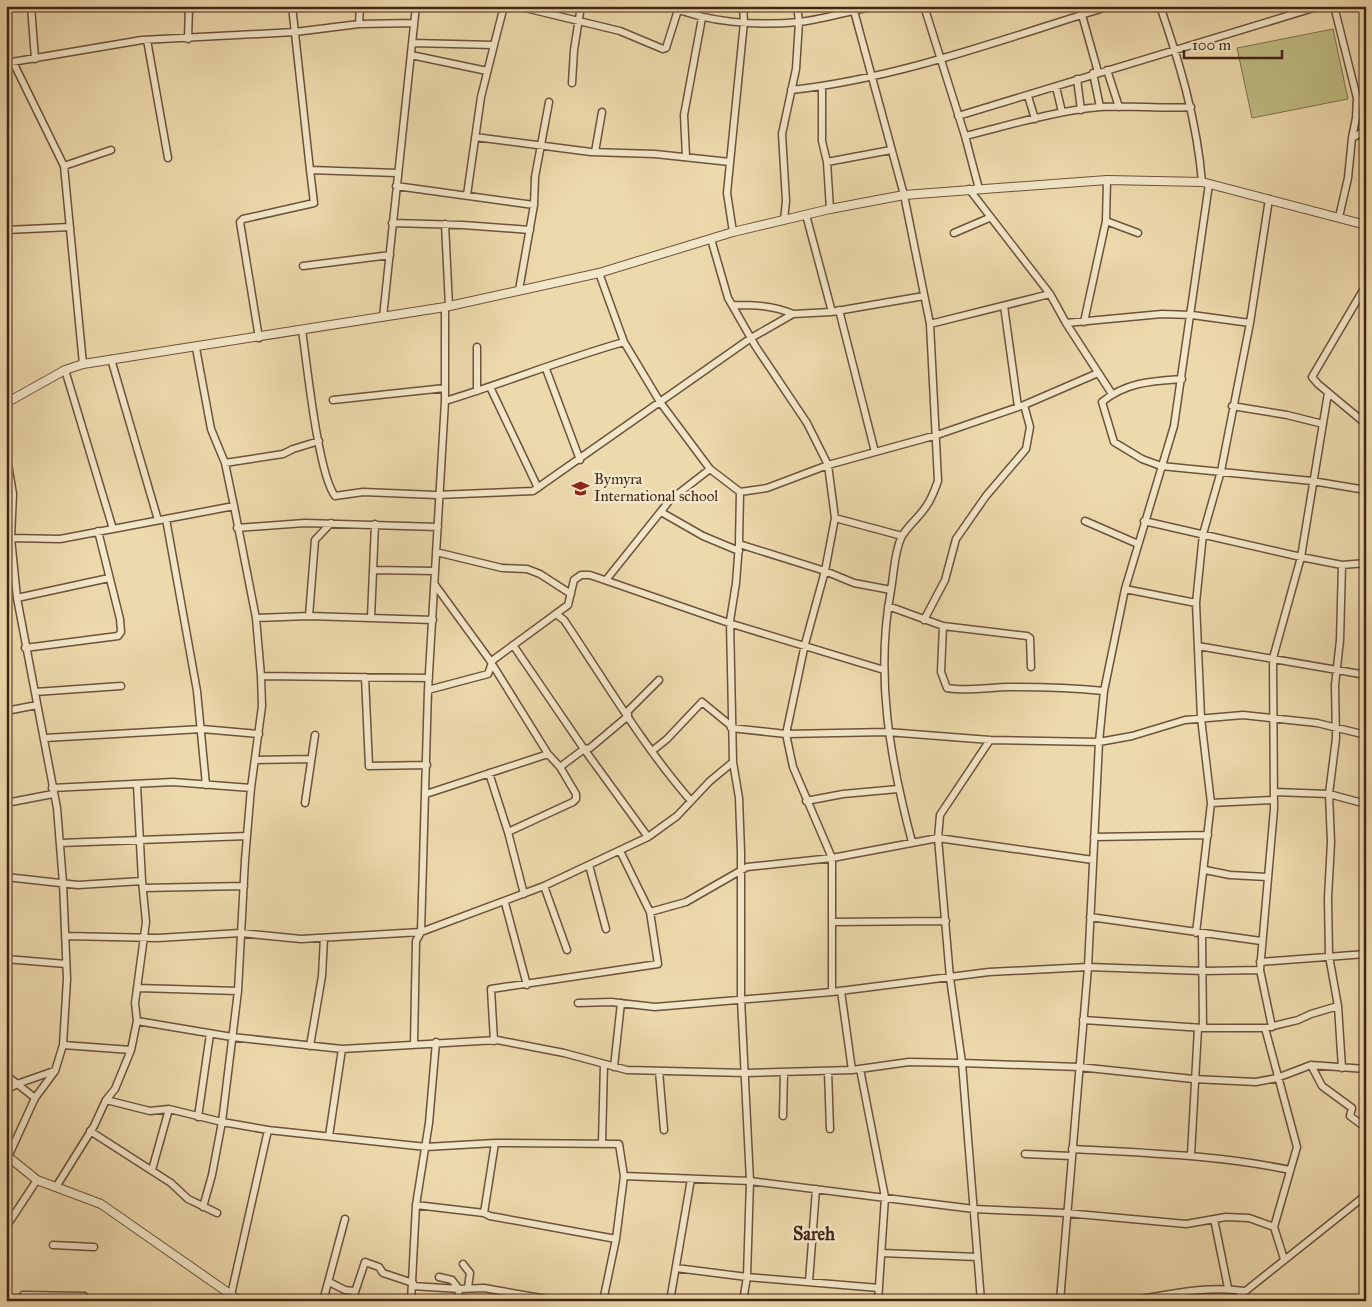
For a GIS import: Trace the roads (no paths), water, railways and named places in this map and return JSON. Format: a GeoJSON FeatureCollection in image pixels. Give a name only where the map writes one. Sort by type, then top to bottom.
{"type":"FeatureCollection","features":[{"type":"Feature","properties":{"kind":"street"},"geometry":{"type":"LineString","coordinates":[[31,6],[35,59]]}},
{"type":"Feature","properties":{"kind":"street"},"geometry":{"type":"LineString","coordinates":[[188,39],[189,6]]}},
{"type":"Feature","properties":{"kind":"street"},"geometry":{"type":"LineString","coordinates":[[259,338],[240,222],[249,217],[314,203],[292,6]]}},
{"type":"Feature","properties":{"kind":"street"},"geometry":{"type":"LineString","coordinates":[[360,6],[360,24]]}},
{"type":"Feature","properties":{"kind":"street"},"geometry":{"type":"LineString","coordinates":[[383,317],[416,6]]}},
{"type":"Feature","properties":{"kind":"street"},"geometry":{"type":"LineString","coordinates":[[467,195],[475,137],[488,71],[504,6]]}},
{"type":"Feature","properties":{"kind":"street"},"geometry":{"type":"LineString","coordinates":[[517,6],[620,31],[665,49],[678,10]]}},
{"type":"Feature","properties":{"kind":"street"},"geometry":{"type":"LineString","coordinates":[[572,83],[581,6]]}},
{"type":"Feature","properties":{"kind":"street"},"geometry":{"type":"LineString","coordinates":[[670,6],[702,18],[744,22],[799,22],[875,6]]}},
{"type":"Feature","properties":{"kind":"street"},"geometry":{"type":"LineString","coordinates":[[733,232],[727,193],[744,22],[743,6]]}},
{"type":"Feature","properties":{"kind":"street"},"geometry":{"type":"LineString","coordinates":[[784,220],[786,201],[782,134],[796,68],[799,22],[797,6]]}},
{"type":"Feature","properties":{"kind":"street"},"geometry":{"type":"LineString","coordinates":[[924,6],[965,136],[979,189]]}},
{"type":"Feature","properties":{"kind":"street"},"geometry":{"type":"LineString","coordinates":[[791,90],[870,76],[940,58],[1110,6]]}},
{"type":"Feature","properties":{"kind":"street"},"geometry":{"type":"LineString","coordinates":[[1060,1301],[1088,967],[1099,742],[1104,692],[1125,589],[1174,426],[1192,314],[1205,183],[1191,107],[1160,6]]}},
{"type":"Feature","properties":{"kind":"street"},"geometry":{"type":"LineString","coordinates":[[958,116],[1028,96],[1077,78],[1175,51],[1320,6]]}},
{"type":"Feature","properties":{"kind":"street"},"geometry":{"type":"LineString","coordinates":[[1334,6],[1357,98],[1348,178],[1338,217]]}},
{"type":"Feature","properties":{"kind":"street"},"geometry":{"type":"LineString","coordinates":[[854,10],[870,76],[904,195],[930,324],[938,481],[928,505],[902,536],[896,551],[888,606],[884,670],[887,732],[898,788],[912,842]]}},
{"type":"Feature","properties":{"kind":"street"},"geometry":{"type":"LineString","coordinates":[[1082,15],[1096,73],[1100,108]]}},
{"type":"Feature","properties":{"kind":"street"},"geometry":{"type":"LineString","coordinates":[[686,157],[684,115],[702,18]]}},
{"type":"Feature","properties":{"kind":"street"},"geometry":{"type":"LineString","coordinates":[[83,364],[64,166],[9,63],[147,40],[295,32],[360,24],[414,24]]}},
{"type":"Feature","properties":{"kind":"street"},"geometry":{"type":"LineString","coordinates":[[147,40],[168,158]]}},
{"type":"Feature","properties":{"kind":"street"},"geometry":{"type":"LineString","coordinates":[[412,43],[494,45]]}},
{"type":"Feature","properties":{"kind":"street"},"geometry":{"type":"LineString","coordinates":[[411,54],[488,71]]}},
{"type":"Feature","properties":{"kind":"street"},"geometry":{"type":"LineString","coordinates":[[1107,70],[1118,107]]}},
{"type":"Feature","properties":{"kind":"street"},"geometry":{"type":"LineString","coordinates":[[1077,78],[1081,110]]}},
{"type":"Feature","properties":{"kind":"street"},"geometry":{"type":"LineString","coordinates":[[822,86],[822,141],[827,162],[830,209]]}},
{"type":"Feature","properties":{"kind":"street"},"geometry":{"type":"LineString","coordinates":[[1056,86],[1062,112]]}},
{"type":"Feature","properties":{"kind":"street"},"geometry":{"type":"LineString","coordinates":[[1028,96],[1035,119]]}},
{"type":"Feature","properties":{"kind":"street"},"geometry":{"type":"LineString","coordinates":[[519,290],[534,205],[540,147],[549,102]]}},
{"type":"Feature","properties":{"kind":"street"},"geometry":{"type":"LineString","coordinates":[[965,136],[1062,112],[1118,107],[1162,109],[1191,107]]}},
{"type":"Feature","properties":{"kind":"street"},"geometry":{"type":"LineString","coordinates":[[595,152],[602,112]]}},
{"type":"Feature","properties":{"kind":"street"},"geometry":{"type":"LineString","coordinates":[[1352,138],[1366,130]]}},
{"type":"Feature","properties":{"kind":"street"},"geometry":{"type":"LineString","coordinates":[[475,137],[540,147],[686,157],[730,162]]}},
{"type":"Feature","properties":{"kind":"street"},"geometry":{"type":"LineString","coordinates":[[64,166],[112,150]]}},
{"type":"Feature","properties":{"kind":"street"},"geometry":{"type":"LineString","coordinates":[[827,162],[891,150]]}},
{"type":"Feature","properties":{"kind":"street"},"geometry":{"type":"LineString","coordinates":[[310,170],[397,173]]}},
{"type":"Feature","properties":{"kind":"street"},"geometry":{"type":"LineString","coordinates":[[1084,322],[1106,221],[1107,180]]}},
{"type":"Feature","properties":{"kind":"street"},"geometry":{"type":"LineString","coordinates":[[6,403],[65,370],[83,364],[112,358],[259,338],[447,306],[599,273],[733,232],[830,209],[904,195],[1107,180],[1205,183],[1366,225]]}},
{"type":"Feature","properties":{"kind":"street"},"geometry":{"type":"LineString","coordinates":[[396,186],[534,205]]}},
{"type":"Feature","properties":{"kind":"street"},"geometry":{"type":"LineString","coordinates":[[969,190],[989,218],[1021,254],[1050,294],[1066,324],[1112,394]]}},
{"type":"Feature","properties":{"kind":"street"},"geometry":{"type":"LineString","coordinates":[[1191,1155],[1194,1079],[1201,1028],[1203,971],[1199,933],[1211,803],[1201,718],[1196,603],[1203,534],[1221,471],[1232,406],[1250,323],[1269,199]]}},
{"type":"Feature","properties":{"kind":"street"},"geometry":{"type":"LineString","coordinates":[[806,215],[836,311],[875,452]]}},
{"type":"Feature","properties":{"kind":"street"},"geometry":{"type":"LineString","coordinates":[[954,233],[989,218]]}},
{"type":"Feature","properties":{"kind":"street"},"geometry":{"type":"LineString","coordinates":[[1106,221],[1138,233]]}},
{"type":"Feature","properties":{"kind":"street"},"geometry":{"type":"LineString","coordinates":[[392,223],[446,224],[530,230]]}},
{"type":"Feature","properties":{"kind":"street"},"geometry":{"type":"LineString","coordinates":[[414,1044],[416,940],[421,932],[428,690],[445,401],[446,224]]}},
{"type":"Feature","properties":{"kind":"street"},"geometry":{"type":"LineString","coordinates":[[6,230],[70,227]]}},
{"type":"Feature","properties":{"kind":"street"},"geometry":{"type":"LineString","coordinates":[[710,238],[732,306],[807,423],[828,465],[835,518],[825,570],[805,644],[786,734],[793,766],[806,802],[832,858],[832,992]]}},
{"type":"Feature","properties":{"kind":"street"},"geometry":{"type":"LineString","coordinates":[[303,266],[390,255]]}},
{"type":"Feature","properties":{"kind":"street"},"geometry":{"type":"LineString","coordinates":[[599,273],[624,342],[660,402],[710,469],[740,492],[767,488],[828,465],[937,435],[1021,406],[1098,373]]}},
{"type":"Feature","properties":{"kind":"street"},"geometry":{"type":"LineString","coordinates":[[1365,421],[1328,393],[1312,377],[1366,285]]}},
{"type":"Feature","properties":{"kind":"street"},"geometry":{"type":"LineString","coordinates":[[930,324],[1050,294]]}},
{"type":"Feature","properties":{"kind":"street"},"geometry":{"type":"LineString","coordinates":[[302,330],[319,441],[330,489],[335,496],[370,492],[439,495],[533,491],[580,460],[751,338],[792,314],[836,311],[924,296]]}},
{"type":"Feature","properties":{"kind":"street"},"geometry":{"type":"LineString","coordinates":[[732,306],[760,304],[779,308],[792,314]]}},
{"type":"Feature","properties":{"kind":"street"},"geometry":{"type":"LineString","coordinates":[[924,620],[946,580],[956,539],[986,496],[1026,450],[1030,427],[1021,406],[1004,306]]}},
{"type":"Feature","properties":{"kind":"street"},"geometry":{"type":"LineString","coordinates":[[1066,324],[1162,314],[1192,314],[1250,323]]}},
{"type":"Feature","properties":{"kind":"street"},"geometry":{"type":"LineString","coordinates":[[445,401],[546,369],[573,357],[624,342]]}},
{"type":"Feature","properties":{"kind":"street"},"geometry":{"type":"LineString","coordinates":[[477,347],[477,391]]}},
{"type":"Feature","properties":{"kind":"street"},"geometry":{"type":"LineString","coordinates":[[196,348],[211,429],[225,462],[256,618],[262,706],[251,788],[240,933],[238,991],[222,1122],[212,1175],[203,1207]]}},
{"type":"Feature","properties":{"kind":"street"},"geometry":{"type":"LineString","coordinates":[[112,358],[158,520]]}},
{"type":"Feature","properties":{"kind":"street"},"geometry":{"type":"LineString","coordinates":[[546,369],[580,460]]}},
{"type":"Feature","properties":{"kind":"street"},"geometry":{"type":"LineString","coordinates":[[65,370],[113,529]]}},
{"type":"Feature","properties":{"kind":"street"},"geometry":{"type":"LineString","coordinates":[[1182,379],[1126,386],[1102,402],[1114,442],[1142,459],[1161,466],[1312,481],[1366,490]]}},
{"type":"Feature","properties":{"kind":"street"},"geometry":{"type":"LineString","coordinates":[[490,387],[538,488]]}},
{"type":"Feature","properties":{"kind":"street"},"geometry":{"type":"LineString","coordinates":[[333,400],[445,388]]}},
{"type":"Feature","properties":{"kind":"street"},"geometry":{"type":"LineString","coordinates":[[1284,1259],[1274,1226],[1297,1147],[1277,1078],[1260,970],[1274,800],[1273,658],[1301,557],[1328,393]]}},
{"type":"Feature","properties":{"kind":"street"},"geometry":{"type":"LineString","coordinates":[[1232,406],[1287,414],[1323,424]]}},
{"type":"Feature","properties":{"kind":"street"},"geometry":{"type":"LineString","coordinates":[[225,462],[283,454],[319,441]]}},
{"type":"Feature","properties":{"kind":"street"},"geometry":{"type":"LineString","coordinates":[[6,452],[13,494],[10,506],[11,538],[17,598],[25,648],[45,738],[52,791],[57,808],[63,882],[66,964],[62,1045],[55,1071],[35,1098],[7,1156],[36,1180],[101,1204],[240,1301]]}},
{"type":"Feature","properties":{"kind":"street"},"geometry":{"type":"LineString","coordinates":[[606,580],[670,500],[710,469]]}},
{"type":"Feature","properties":{"kind":"street"},"geometry":{"type":"LineString","coordinates":[[740,492],[739,547],[730,621],[732,624],[731,728],[738,798],[741,871],[740,999],[746,1073],[750,1181],[747,1277],[743,1301]]}},
{"type":"Feature","properties":{"kind":"street"},"geometry":{"type":"LineString","coordinates":[[11,538],[60,539],[234,506]]}},
{"type":"Feature","properties":{"kind":"street"},"geometry":{"type":"LineString","coordinates":[[661,512],[703,536],[825,570],[854,583],[891,590]]}},
{"type":"Feature","properties":{"kind":"street"},"geometry":{"type":"LineString","coordinates":[[835,518],[902,536]]}},
{"type":"Feature","properties":{"kind":"street"},"geometry":{"type":"LineString","coordinates":[[166,519],[187,630],[202,730],[206,785]]}},
{"type":"Feature","properties":{"kind":"street"},"geometry":{"type":"LineString","coordinates":[[1085,521],[1138,544]]}},
{"type":"Feature","properties":{"kind":"street"},"geometry":{"type":"LineString","coordinates":[[1144,521],[1342,565],[1366,563]]}},
{"type":"Feature","properties":{"kind":"street"},"geometry":{"type":"LineString","coordinates":[[237,528],[331,524],[438,527]]}},
{"type":"Feature","properties":{"kind":"street"},"geometry":{"type":"LineString","coordinates":[[309,616],[315,540],[331,524]]}},
{"type":"Feature","properties":{"kind":"street"},"geometry":{"type":"LineString","coordinates":[[372,618],[375,524]]}},
{"type":"Feature","properties":{"kind":"street"},"geometry":{"type":"LineString","coordinates":[[25,648],[118,636],[121,632],[120,619],[98,531]]}},
{"type":"Feature","properties":{"kind":"street"},"geometry":{"type":"LineString","coordinates":[[436,552],[502,568],[526,569],[540,574],[571,594]]}},
{"type":"Feature","properties":{"kind":"street"},"geometry":{"type":"LineString","coordinates":[[1342,565],[1334,726],[1336,738],[1330,794],[1332,842],[1329,872],[1329,956],[1338,1006],[1342,1068]]}},
{"type":"Feature","properties":{"kind":"street"},"geometry":{"type":"LineString","coordinates":[[373,570],[435,571]]}},
{"type":"Feature","properties":{"kind":"street"},"geometry":{"type":"LineString","coordinates":[[428,690],[488,674],[493,660],[568,605],[574,580],[582,575],[590,575],[606,580],[732,624],[805,644],[884,670]]}},
{"type":"Feature","properties":{"kind":"street"},"geometry":{"type":"LineString","coordinates":[[17,598],[109,578]]}},
{"type":"Feature","properties":{"kind":"street"},"geometry":{"type":"LineString","coordinates":[[435,585],[458,615],[548,754],[560,767],[576,794],[576,799],[508,832]]}},
{"type":"Feature","properties":{"kind":"street"},"geometry":{"type":"LineString","coordinates":[[1125,589],[1196,603]]}},
{"type":"Feature","properties":{"kind":"street"},"geometry":{"type":"LineString","coordinates":[[888,606],[943,626],[1027,636],[1030,638],[1031,668]]}},
{"type":"Feature","properties":{"kind":"street"},"geometry":{"type":"LineString","coordinates":[[556,614],[564,620],[652,751],[691,801]]}},
{"type":"Feature","properties":{"kind":"street"},"geometry":{"type":"LineString","coordinates":[[256,618],[309,616],[433,620]]}},
{"type":"Feature","properties":{"kind":"street"},"geometry":{"type":"LineString","coordinates":[[943,626],[941,672],[948,688],[960,690],[1010,687],[1070,688],[1104,692]]}},
{"type":"Feature","properties":{"kind":"street"},"geometry":{"type":"LineString","coordinates":[[513,645],[584,750],[648,837]]}},
{"type":"Feature","properties":{"kind":"street"},"geometry":{"type":"LineString","coordinates":[[1198,646],[1366,675]]}},
{"type":"Feature","properties":{"kind":"street"},"geometry":{"type":"LineString","coordinates":[[261,676],[429,678]]}},
{"type":"Feature","properties":{"kind":"street"},"geometry":{"type":"LineString","coordinates":[[365,676],[369,766],[427,765]]}},
{"type":"Feature","properties":{"kind":"street"},"geometry":{"type":"LineString","coordinates":[[560,767],[584,750],[590,748],[628,716],[628,712],[659,680]]}},
{"type":"Feature","properties":{"kind":"street"},"geometry":{"type":"LineString","coordinates":[[35,692],[121,686]]}},
{"type":"Feature","properties":{"kind":"street"},"geometry":{"type":"LineString","coordinates":[[652,751],[668,739],[702,702],[730,725],[731,728]]}},
{"type":"Feature","properties":{"kind":"street"},"geometry":{"type":"LineString","coordinates":[[6,711],[37,705]]}},
{"type":"Feature","properties":{"kind":"street"},"geometry":{"type":"LineString","coordinates":[[731,728],[786,734],[887,732],[990,740],[1099,742],[1132,736],[1185,720],[1243,715],[1334,726],[1366,735]]}},
{"type":"Feature","properties":{"kind":"street"},"geometry":{"type":"LineString","coordinates":[[45,738],[202,730],[259,734]]}},
{"type":"Feature","properties":{"kind":"street"},"geometry":{"type":"LineString","coordinates":[[305,803],[315,734]]}},
{"type":"Feature","properties":{"kind":"street"},"geometry":{"type":"LineString","coordinates":[[981,1301],[962,1063],[950,978],[938,838],[940,815],[990,740]]}},
{"type":"Feature","properties":{"kind":"street"},"geometry":{"type":"LineString","coordinates":[[426,794],[548,754]]}},
{"type":"Feature","properties":{"kind":"street"},"geometry":{"type":"LineString","coordinates":[[255,760],[311,759]]}},
{"type":"Feature","properties":{"kind":"street"},"geometry":{"type":"LineString","coordinates":[[65,936],[144,938],[240,933],[301,939],[421,932],[505,903],[648,837],[677,816],[733,762]]}},
{"type":"Feature","properties":{"kind":"street"},"geometry":{"type":"LineString","coordinates":[[489,773],[508,832],[524,894]]}},
{"type":"Feature","properties":{"kind":"street"},"geometry":{"type":"LineString","coordinates":[[6,803],[52,791],[173,782],[251,788]]}},
{"type":"Feature","properties":{"kind":"street"},"geometry":{"type":"LineString","coordinates":[[56,1187],[90,1131],[106,1100],[116,1089],[131,1050],[137,1021],[135,1003],[146,922],[137,785]]}},
{"type":"Feature","properties":{"kind":"street"},"geometry":{"type":"LineString","coordinates":[[806,802],[843,794],[898,788]]}},
{"type":"Feature","properties":{"kind":"street"},"geometry":{"type":"LineString","coordinates":[[1274,792],[1330,794],[1366,804]]}},
{"type":"Feature","properties":{"kind":"street"},"geometry":{"type":"LineString","coordinates":[[1211,803],[1274,800]]}},
{"type":"Feature","properties":{"kind":"street"},"geometry":{"type":"LineString","coordinates":[[1094,837],[1208,835]]}},
{"type":"Feature","properties":{"kind":"street"},"geometry":{"type":"LineString","coordinates":[[60,843],[247,836]]}},
{"type":"Feature","properties":{"kind":"street"},"geometry":{"type":"LineString","coordinates":[[650,912],[686,902],[747,867],[832,858],[938,838],[1093,860]]}},
{"type":"Feature","properties":{"kind":"street"},"geometry":{"type":"LineString","coordinates":[[494,1041],[491,989],[658,964],[650,912],[620,851]]}},
{"type":"Feature","properties":{"kind":"street"},"geometry":{"type":"LineString","coordinates":[[589,865],[606,929]]}},
{"type":"Feature","properties":{"kind":"street"},"geometry":{"type":"LineString","coordinates":[[1204,870],[1230,875],[1267,877]]}},
{"type":"Feature","properties":{"kind":"street"},"geometry":{"type":"LineString","coordinates":[[6,878],[63,882],[78,885],[244,886]]}},
{"type":"Feature","properties":{"kind":"street"},"geometry":{"type":"LineString","coordinates":[[544,886],[567,950]]}},
{"type":"Feature","properties":{"kind":"street"},"geometry":{"type":"LineString","coordinates":[[505,903],[527,985]]}},
{"type":"Feature","properties":{"kind":"street"},"geometry":{"type":"LineString","coordinates":[[1090,917],[1261,942]]}},
{"type":"Feature","properties":{"kind":"street"},"geometry":{"type":"LineString","coordinates":[[832,922],[946,921]]}},
{"type":"Feature","properties":{"kind":"street"},"geometry":{"type":"LineString","coordinates":[[310,1046],[322,976],[324,938]]}},
{"type":"Feature","properties":{"kind":"street"},"geometry":{"type":"LineString","coordinates":[[1260,962],[1366,954]]}},
{"type":"Feature","properties":{"kind":"street"},"geometry":{"type":"LineString","coordinates":[[6,959],[66,964]]}},
{"type":"Feature","properties":{"kind":"street"},"geometry":{"type":"LineString","coordinates":[[578,1003],[655,1007],[832,992],[989,972],[1088,967],[1203,971],[1260,970]]}},
{"type":"Feature","properties":{"kind":"street"},"geometry":{"type":"LineString","coordinates":[[138,988],[238,991]]}},
{"type":"Feature","properties":{"kind":"street"},"geometry":{"type":"LineString","coordinates":[[841,991],[852,1070]]}},
{"type":"Feature","properties":{"kind":"street"},"geometry":{"type":"LineString","coordinates":[[614,1067],[621,1004]]}},
{"type":"Feature","properties":{"kind":"street"},"geometry":{"type":"LineString","coordinates":[[1083,1020],[1201,1028],[1269,1028],[1338,1006]]}},
{"type":"Feature","properties":{"kind":"street"},"geometry":{"type":"LineString","coordinates":[[137,1021],[210,1034],[342,1049],[436,1042],[494,1041],[564,1053],[627,1070],[746,1073],[852,1070],[909,1062],[962,1063],[1079,1067],[1194,1079],[1256,1082],[1277,1078],[1311,1065],[1366,1069]]}},
{"type":"Feature","properties":{"kind":"street"},"geometry":{"type":"LineString","coordinates":[[198,1117],[210,1034]]}},
{"type":"Feature","properties":{"kind":"street"},"geometry":{"type":"LineString","coordinates":[[411,1301],[416,1205],[426,1147],[436,1042]]}},
{"type":"Feature","properties":{"kind":"street"},"geometry":{"type":"LineString","coordinates":[[62,1045],[131,1050]]}},
{"type":"Feature","properties":{"kind":"street"},"geometry":{"type":"LineString","coordinates":[[329,1136],[342,1049]]}},
{"type":"Feature","properties":{"kind":"street"},"geometry":{"type":"LineString","coordinates":[[602,1143],[604,1064]]}},
{"type":"Feature","properties":{"kind":"street"},"geometry":{"type":"LineString","coordinates":[[1311,1065],[1322,1086],[1352,1108],[1350,1116],[1366,1128]]}},
{"type":"Feature","properties":{"kind":"street"},"geometry":{"type":"LineString","coordinates":[[860,1069],[885,1197],[878,1301]]}},
{"type":"Feature","properties":{"kind":"street"},"geometry":{"type":"LineString","coordinates":[[7,1076],[8,1089],[55,1071]]}},
{"type":"Feature","properties":{"kind":"street"},"geometry":{"type":"LineString","coordinates":[[659,1071],[664,1130]]}},
{"type":"Feature","properties":{"kind":"street"},"geometry":{"type":"LineString","coordinates":[[828,1071],[830,1129]]}},
{"type":"Feature","properties":{"kind":"street"},"geometry":{"type":"LineString","coordinates":[[784,1072],[784,1116]]}},
{"type":"Feature","properties":{"kind":"street"},"geometry":{"type":"LineString","coordinates":[[7,1076],[35,1098]]}},
{"type":"Feature","properties":{"kind":"street"},"geometry":{"type":"LineString","coordinates":[[106,1100],[150,1112],[169,1109],[198,1117],[268,1130],[426,1147],[480,1146],[496,1143],[619,1144],[624,1176],[616,1239],[603,1301]]}},
{"type":"Feature","properties":{"kind":"street"},"geometry":{"type":"LineString","coordinates":[[152,1170],[169,1109]]}},
{"type":"Feature","properties":{"kind":"street"},"geometry":{"type":"LineString","coordinates":[[231,1295],[268,1130]]}},
{"type":"Feature","properties":{"kind":"street"},"geometry":{"type":"LineString","coordinates":[[90,1131],[171,1182],[188,1199],[217,1213]]}},
{"type":"Feature","properties":{"kind":"street"},"geometry":{"type":"LineString","coordinates":[[484,1213],[496,1143]]}},
{"type":"Feature","properties":{"kind":"street"},"geometry":{"type":"LineString","coordinates":[[1025,1154],[1191,1155],[1247,1161],[1290,1170]]}},
{"type":"Feature","properties":{"kind":"street"},"geometry":{"type":"LineString","coordinates":[[624,1176],[750,1181],[974,1208],[1066,1213],[1186,1224],[1214,1219],[1249,1218],[1274,1226]]}},
{"type":"Feature","properties":{"kind":"street"},"geometry":{"type":"LineString","coordinates":[[670,1301],[691,1178]]}},
{"type":"Feature","properties":{"kind":"street"},"geometry":{"type":"LineString","coordinates":[[6,1227],[36,1180]]}},
{"type":"Feature","properties":{"kind":"street"},"geometry":{"type":"LineString","coordinates":[[809,1282],[816,1189]]}},
{"type":"Feature","properties":{"kind":"street"},"geometry":{"type":"LineString","coordinates":[[1233,1301],[1366,1195]]}},
{"type":"Feature","properties":{"kind":"street"},"geometry":{"type":"LineString","coordinates":[[416,1205],[484,1213],[490,1216],[616,1239]]}},
{"type":"Feature","properties":{"kind":"street"},"geometry":{"type":"LineString","coordinates":[[323,1301],[330,1282],[345,1219]]}},
{"type":"Feature","properties":{"kind":"street"},"geometry":{"type":"LineString","coordinates":[[1214,1219],[1228,1288]]}},
{"type":"Feature","properties":{"kind":"street"},"geometry":{"type":"LineString","coordinates":[[53,1245],[94,1247]]}},
{"type":"Feature","properties":{"kind":"street"},"geometry":{"type":"LineString","coordinates":[[882,1253],[977,1257]]}},
{"type":"Feature","properties":{"kind":"street"},"geometry":{"type":"LineString","coordinates":[[352,1301],[364,1262],[379,1267],[383,1273],[413,1284],[459,1289],[468,1287],[484,1288],[531,1299],[558,1301]]}},
{"type":"Feature","properties":{"kind":"street"},"geometry":{"type":"LineString","coordinates":[[463,1264],[470,1273],[468,1287]]}},
{"type":"Feature","properties":{"kind":"street"},"geometry":{"type":"LineString","coordinates":[[676,1268],[747,1277],[879,1288]]}},
{"type":"Feature","properties":{"kind":"street"},"geometry":{"type":"LineString","coordinates":[[439,1277],[452,1280],[459,1289],[458,1301]]}},
{"type":"Feature","properties":{"kind":"street"},"geometry":{"type":"LineString","coordinates":[[330,1282],[345,1290],[354,1291]]}},
{"type":"Feature","properties":{"kind":"street"},"geometry":{"type":"LineString","coordinates":[[1129,1301],[1161,1298],[1193,1290],[1228,1288],[1242,1295]]}},
{"type":"Feature","properties":{"kind":"street"},"geometry":{"type":"LineString","coordinates":[[23,1295],[84,1296]]}},
{"type":"Feature","properties":{"kind":"place","name":"Bymyra International school"},"geometry":{"type":"Point","coordinates":[580,488]}},
{"type":"Feature","properties":{"kind":"district","name":"Sareh"},"geometry":{"type":"Point","coordinates":[814,1234]}}]}
